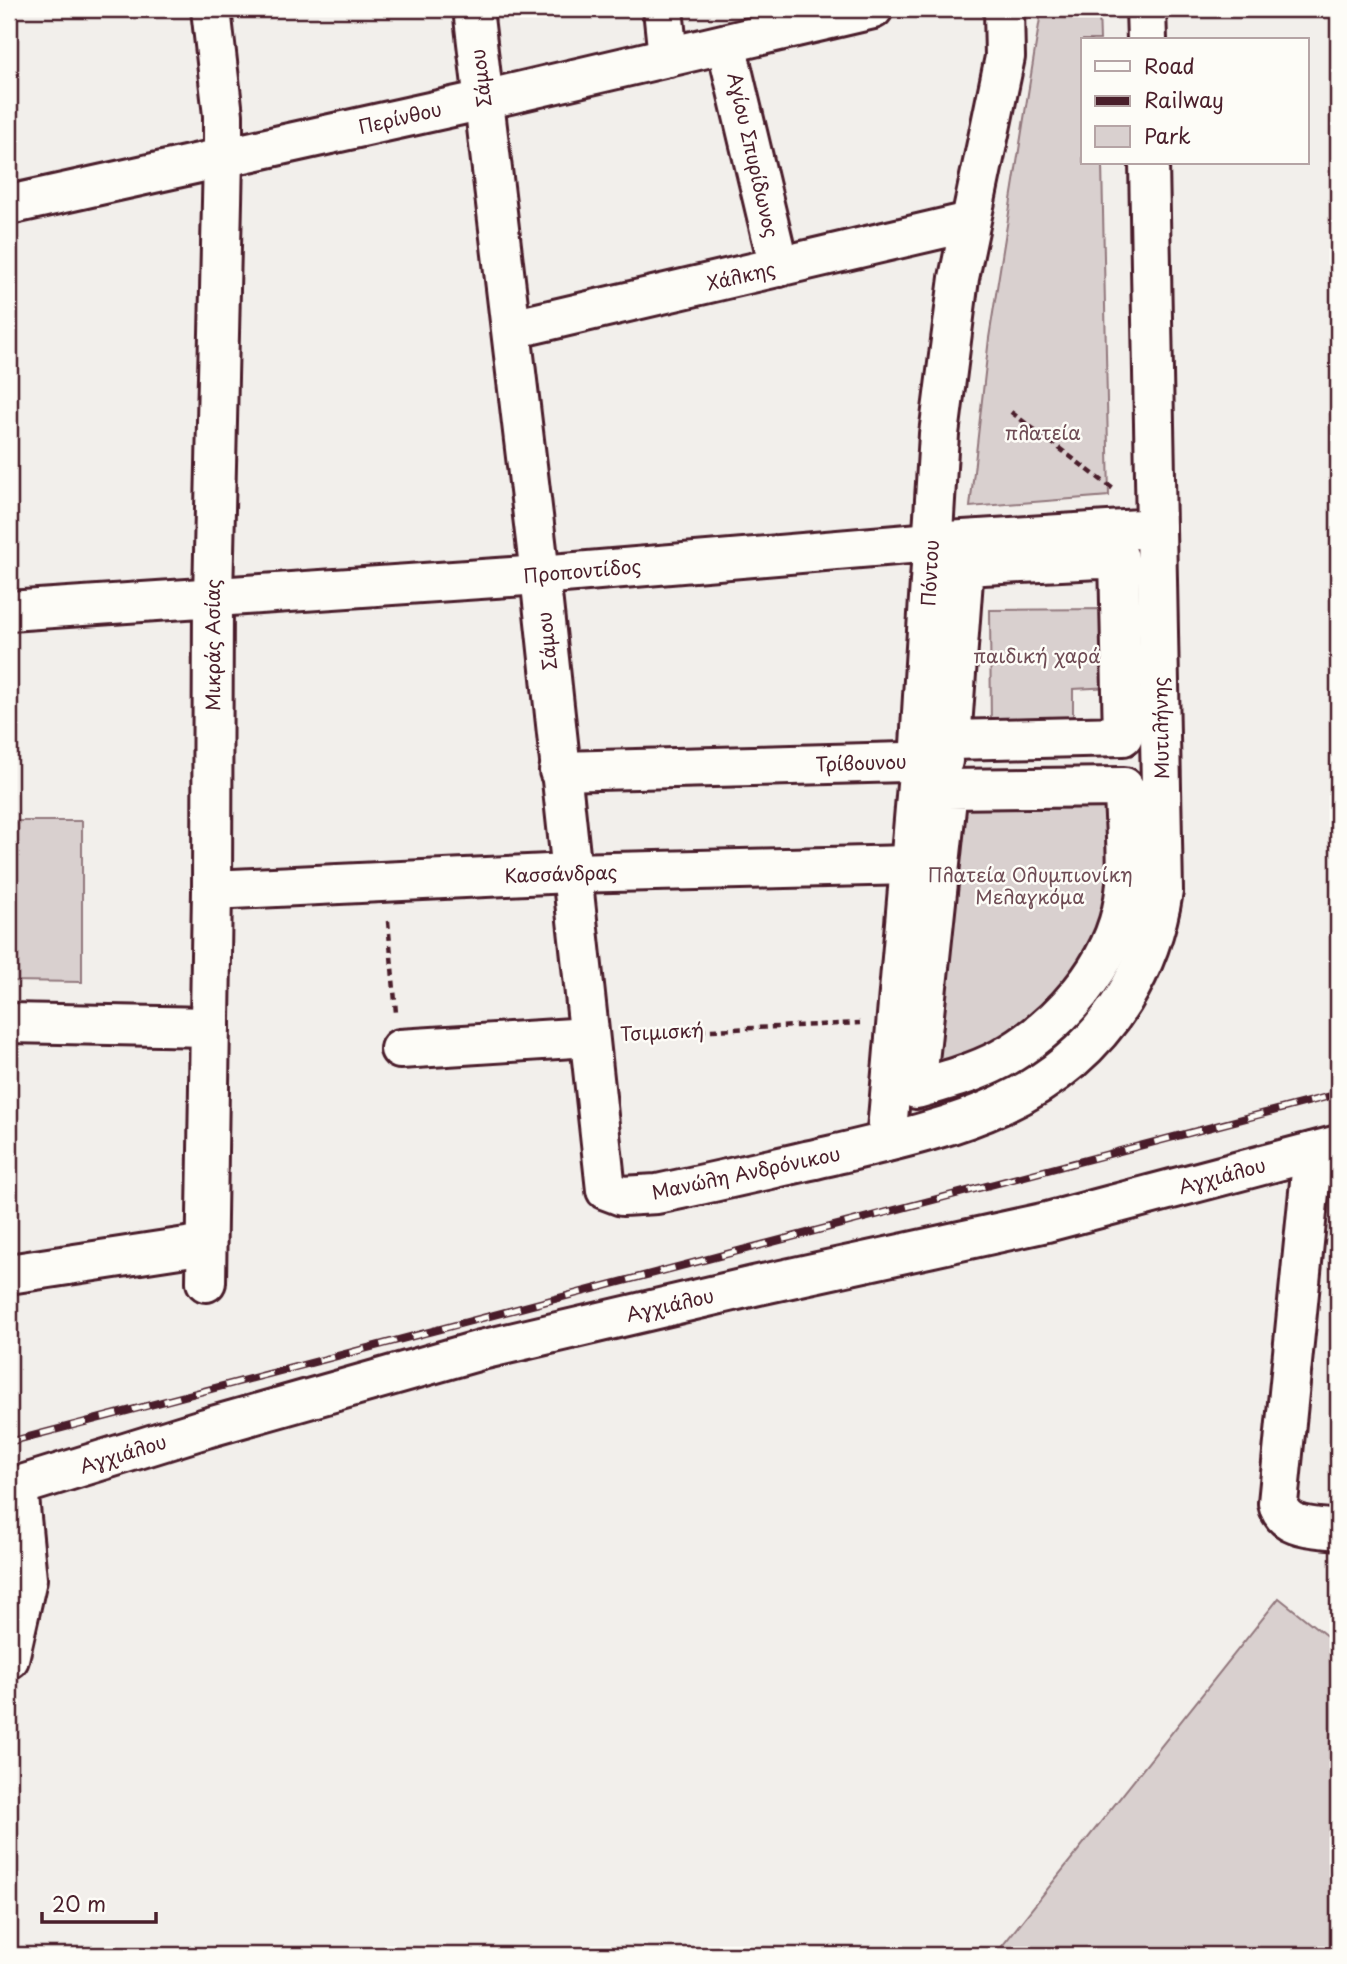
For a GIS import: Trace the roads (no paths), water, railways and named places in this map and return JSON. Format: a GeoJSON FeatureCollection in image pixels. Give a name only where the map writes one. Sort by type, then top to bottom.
{"type":"FeatureCollection","features":[{"type":"Feature","properties":{"kind":"street","name":"Μικράς Ασίας"},"geometry":{"type":"LineString","coordinates":[[206,1282],[213,597],[223,158],[222,115],[211,9]]}},
{"type":"Feature","properties":{"kind":"street","name":"Σάμου"},"geometry":{"type":"LineString","coordinates":[[473,9],[540,575],[606,1190]]}},
{"type":"Feature","properties":{"kind":"street"},"geometry":{"type":"LineString","coordinates":[[663,9],[668,57]]}},
{"type":"Feature","properties":{"kind":"street","name":"Περίνθου"},"geometry":{"type":"LineString","coordinates":[[9,205],[484,100],[873,9]]}},
{"type":"Feature","properties":{"kind":"street","name":"Πόντου"},"geometry":{"type":"LineString","coordinates":[[886,1142],[919,762],[939,434],[959,278],[1005,57],[1004,9]]}},
{"type":"Feature","properties":{"kind":"street"},"geometry":{"type":"LineString","coordinates":[[1146,9],[1147,38]]}},
{"type":"Feature","properties":{"kind":"street","name":"Αγίου Σπυρίδωνος"},"geometry":{"type":"LineString","coordinates":[[726,44],[779,267]]}},
{"type":"Feature","properties":{"kind":"street","name":"Μυτιλήνης"},"geometry":{"type":"LineString","coordinates":[[886,1142],[973,1117],[1049,1080],[1082,1052],[1116,1012],[1142,966],[1160,914],[1163,869],[1162,754],[1149,164]]}},
{"type":"Feature","properties":{"kind":"street","name":"Χάλκης"},"geometry":{"type":"LineString","coordinates":[[512,330],[971,222]]}},
{"type":"Feature","properties":{"kind":"street","name":"Προποντίδος"},"geometry":{"type":"LineString","coordinates":[[9,611],[540,575],[932,542],[1156,528]]}},
{"type":"Feature","properties":{"kind":"street"},"geometry":{"type":"LineString","coordinates":[[1119,558],[1123,736],[951,740],[964,566],[1119,558]]}},
{"type":"Feature","properties":{"kind":"street","name":"Τρίβουνου"},"geometry":{"type":"LineString","coordinates":[[559,771],[1162,754]]}},
{"type":"Feature","properties":{"kind":"street"},"geometry":{"type":"LineString","coordinates":[[1124,787],[1125,897],[1111,943],[1091,977],[1055,1019],[1013,1052],[967,1073],[916,1089],[948,789],[1124,787]]}},
{"type":"Feature","properties":{"kind":"street","name":"Κασσάνδρας"},"geometry":{"type":"LineString","coordinates":[[212,890],[570,873],[910,865]]}},
{"type":"Feature","properties":{"kind":"street"},"geometry":{"type":"LineString","coordinates":[[9,1023],[209,1027]]}},
{"type":"Feature","properties":{"kind":"street"},"geometry":{"type":"LineString","coordinates":[[400,1049],[589,1037]]}},
{"type":"Feature","properties":{"kind":"street","name":"Μανώλη Ανδρόνικου"},"geometry":{"type":"LineString","coordinates":[[606,1190],[622,1196],[657,1194],[886,1142]]}},
{"type":"Feature","properties":{"kind":"street"},"geometry":{"type":"LineString","coordinates":[[1332,1147],[1278,1503],[1280,1513],[1289,1522],[1338,1530]]}},
{"type":"Feature","properties":{"kind":"street","name":"Αγχιάλου"},"geometry":{"type":"LineString","coordinates":[[13,1488],[206,1428],[481,1350],[754,1286],[1047,1222],[1332,1147]]}},
{"type":"Feature","properties":{"kind":"street"},"geometry":{"type":"LineString","coordinates":[[9,1274],[206,1244]]}},
{"type":"Feature","properties":{"kind":"street"},"geometry":{"type":"LineString","coordinates":[[9,1659],[27,1579],[13,1488]]}},
{"type":"Feature","properties":{"kind":"railway"},"geometry":{"type":"LineString","coordinates":[[9,1442],[1338,1094]]}},
{"type":"Feature","properties":{"kind":"park label","name":"πλατεία"},"geometry":{"type":"Point","coordinates":[1043,433]}},
{"type":"Feature","properties":{"kind":"park label","name":"παιδική χαρά"},"geometry":{"type":"Point","coordinates":[1037,656]}},
{"type":"Feature","properties":{"kind":"park label","name":"Πλατεία Ολυμπιονίκη Μελαγκόμα"},"geometry":{"type":"Point","coordinates":[1030,886]}}]}
